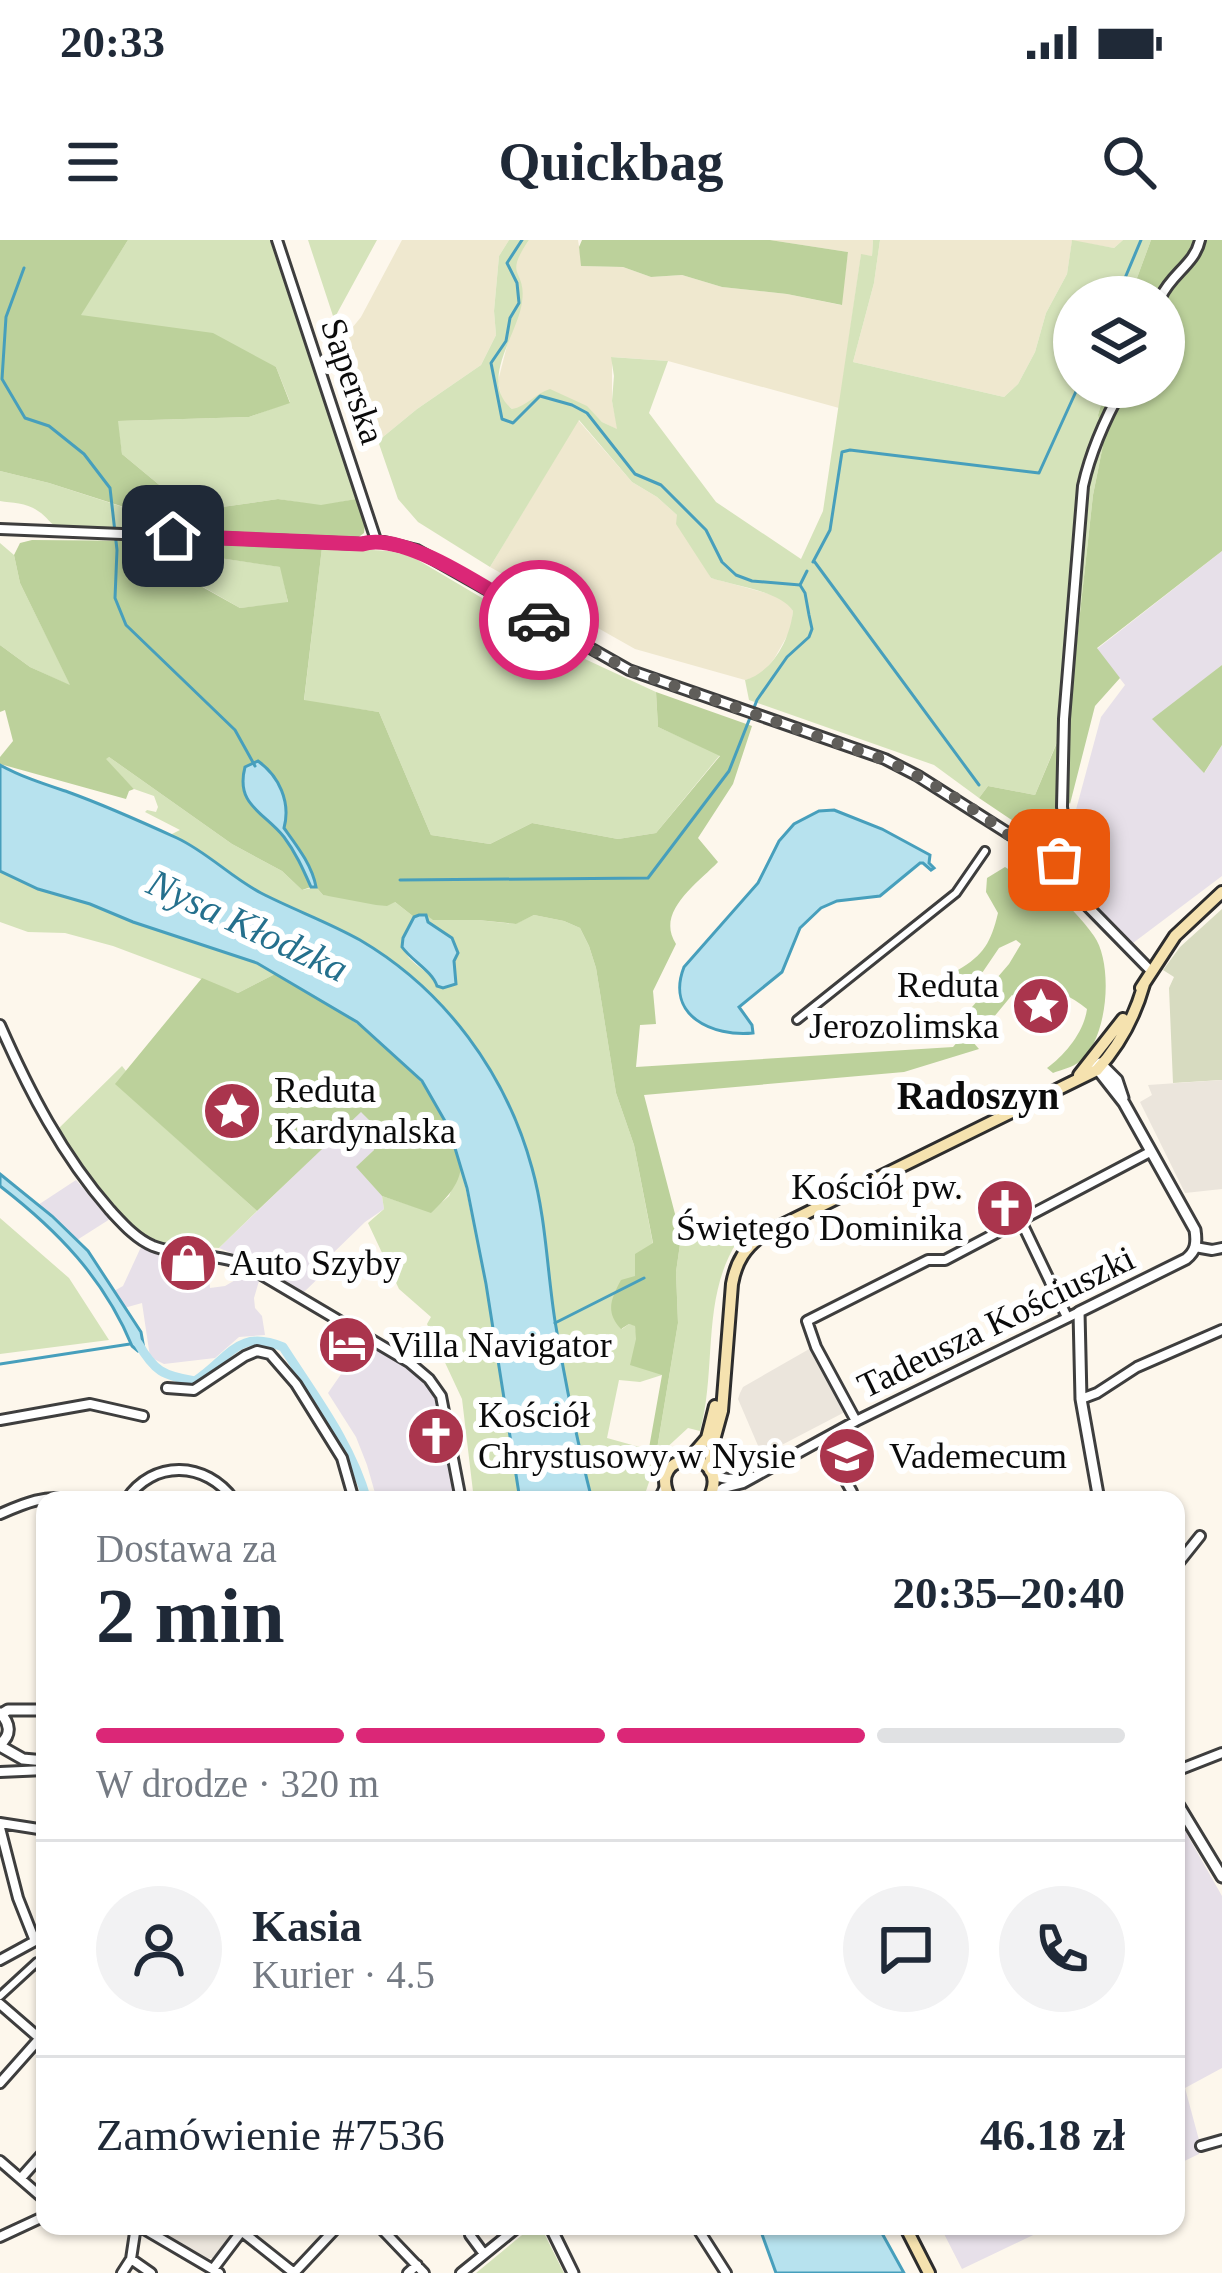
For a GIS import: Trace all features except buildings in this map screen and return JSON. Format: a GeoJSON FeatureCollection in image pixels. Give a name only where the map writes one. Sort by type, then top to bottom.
{"type":"FeatureCollection","features":[{"type":"Feature","properties":{"kind":"main road"},"geometry":{"type":"LineString","coordinates":[[1097,1064],[1175,936],[1222,892]]}},
{"type":"Feature","properties":{"kind":"main road"},"geometry":{"type":"LineString","coordinates":[[710,1491],[734,1273],[744,1251],[757,1239],[1077,1078],[1122,1036],[1144,984]]}},
{"type":"Feature","properties":{"kind":"main road"},"geometry":{"type":"LineString","coordinates":[[665,1491],[671,1467],[689,1459],[707,1438],[722,1380]]}},
{"type":"Feature","properties":{"kind":"main road"},"geometry":{"type":"LineString","coordinates":[[689,1459],[699,1461],[711,1473]]}},
{"type":"Feature","properties":{"kind":"main road"},"geometry":{"type":"LineString","coordinates":[[910,2235],[929,2273]]}},
{"type":"Feature","properties":{"kind":"street","name":"Saperska"},"geometry":{"type":"LineString","coordinates":[[277,240],[376,540]]}},
{"type":"Feature","properties":{"kind":"street"},"geometry":{"type":"LineString","coordinates":[[1175,276],[1195,257],[1200,240]]}},
{"type":"Feature","properties":{"kind":"street"},"geometry":{"type":"LineString","coordinates":[[1055,873],[1065,826],[1064,719],[1083,486],[1089,459],[1112,408]]}},
{"type":"Feature","properties":{"kind":"street"},"geometry":{"type":"LineString","coordinates":[[0,529],[362,544],[376,540],[417,550],[629,670],[919,776],[1002,828],[1055,873],[1151,971]]}},
{"type":"Feature","properties":{"kind":"street"},"geometry":{"type":"LineString","coordinates":[[796,1020],[956,893],[985,851]]}},
{"type":"Feature","properties":{"kind":"street"},"geometry":{"type":"LineString","coordinates":[[0,1024],[73,1164],[135,1235],[158,1248],[245,1265],[389,1349],[429,1379],[444,1405],[459,1491]]}},
{"type":"Feature","properties":{"kind":"street"},"geometry":{"type":"LineString","coordinates":[[1122,1036],[1116,1061],[1124,1103]]}},
{"type":"Feature","properties":{"kind":"street"},"geometry":{"type":"LineString","coordinates":[[1097,1064],[1117,1080]]}},
{"type":"Feature","properties":{"kind":"street"},"geometry":{"type":"LineString","coordinates":[[1097,1064],[1195,1230],[1196,1247],[1221,1252]]}},
{"type":"Feature","properties":{"kind":"street"},"geometry":{"type":"LineString","coordinates":[[856,1421],[807,1321],[928,1260],[945,1260],[1150,1151]]}},
{"type":"Feature","properties":{"kind":"street"},"geometry":{"type":"LineString","coordinates":[[1020,1219],[1067,1317]]}},
{"type":"Feature","properties":{"kind":"street","name":"Tadeusza Kościuszki"},"geometry":{"type":"LineString","coordinates":[[723,1491],[1186,1259],[1196,1247]]}},
{"type":"Feature","properties":{"kind":"street"},"geometry":{"type":"LineString","coordinates":[[1079,1312],[1081,1399],[1097,1491]]}},
{"type":"Feature","properties":{"kind":"street"},"geometry":{"type":"LineString","coordinates":[[1081,1399],[1137,1367],[1222,1330]]}},
{"type":"Feature","properties":{"kind":"street"},"geometry":{"type":"LineString","coordinates":[[167,1388],[194,1390],[253,1352],[270,1354],[296,1384],[342,1458],[351,1491]]}},
{"type":"Feature","properties":{"kind":"street"},"geometry":{"type":"LineString","coordinates":[[0,1420],[90,1404],[143,1416]]}},
{"type":"Feature","properties":{"kind":"street"},"geometry":{"type":"LineString","coordinates":[[823,1440],[851,1491]]}},
{"type":"Feature","properties":{"kind":"street"},"geometry":{"type":"LineString","coordinates":[[133,1491],[151,1476],[174,1469],[211,1477],[225,1491]]}},
{"type":"Feature","properties":{"kind":"street","name":"Tadeusza Kościuszki"},"geometry":{"type":"LineString","coordinates":[[711,1473],[728,1479],[753,1476]]}},
{"type":"Feature","properties":{"kind":"street"},"geometry":{"type":"LineString","coordinates":[[0,1514],[36,1500]]}},
{"type":"Feature","properties":{"kind":"street"},"geometry":{"type":"LineString","coordinates":[[1185,1555],[1200,1536]]}},
{"type":"Feature","properties":{"kind":"street"},"geometry":{"type":"LineString","coordinates":[[36,1710],[0,1713],[9,1734],[0,1745],[36,1763]]}},
{"type":"Feature","properties":{"kind":"street"},"geometry":{"type":"LineString","coordinates":[[1185,1767],[1222,1753]]}},
{"type":"Feature","properties":{"kind":"street"},"geometry":{"type":"LineString","coordinates":[[0,1772],[36,1766]]}},
{"type":"Feature","properties":{"kind":"street"},"geometry":{"type":"LineString","coordinates":[[1185,1816],[1222,1877]]}},
{"type":"Feature","properties":{"kind":"street"},"geometry":{"type":"LineString","coordinates":[[0,1960],[35,1942],[0,1826],[36,1829]]}},
{"type":"Feature","properties":{"kind":"street"},"geometry":{"type":"LineString","coordinates":[[36,1963],[0,2000],[36,2034]]}},
{"type":"Feature","properties":{"kind":"street"},"geometry":{"type":"LineString","coordinates":[[0,2083],[36,2046]]}},
{"type":"Feature","properties":{"kind":"street"},"geometry":{"type":"LineString","coordinates":[[1201,2146],[1222,2140]]}},
{"type":"Feature","properties":{"kind":"street"},"geometry":{"type":"LineString","coordinates":[[0,2161],[36,2192]]}},
{"type":"Feature","properties":{"kind":"street"},"geometry":{"type":"LineString","coordinates":[[21,2178],[36,2161]]}},
{"type":"Feature","properties":{"kind":"street"},"geometry":{"type":"LineString","coordinates":[[0,2237],[36,2221]]}},
{"type":"Feature","properties":{"kind":"street"},"geometry":{"type":"LineString","coordinates":[[122,2273],[131,2259],[135,2235]]}},
{"type":"Feature","properties":{"kind":"street"},"geometry":{"type":"LineString","coordinates":[[153,2235],[216,2271],[235,2235]]}},
{"type":"Feature","properties":{"kind":"street"},"geometry":{"type":"LineString","coordinates":[[246,2235],[293,2273],[329,2235]]}},
{"type":"Feature","properties":{"kind":"street"},"geometry":{"type":"LineString","coordinates":[[388,2235],[424,2273]]}},
{"type":"Feature","properties":{"kind":"street"},"geometry":{"type":"LineString","coordinates":[[470,2235],[484,2254]]}},
{"type":"Feature","properties":{"kind":"street"},"geometry":{"type":"LineString","coordinates":[[461,2273],[508,2235]]}},
{"type":"Feature","properties":{"kind":"street"},"geometry":{"type":"LineString","coordinates":[[554,2235],[573,2273]]}},
{"type":"Feature","properties":{"kind":"street"},"geometry":{"type":"LineString","coordinates":[[702,2235],[726,2273]]}},
{"type":"Feature","properties":{"kind":"street"},"geometry":{"type":"LineString","coordinates":[[131,2259],[151,2273]]}},
{"type":"Feature","properties":{"kind":"street"},"geometry":{"type":"LineString","coordinates":[[408,2273],[417,2264]]}},
{"type":"Feature","properties":{"kind":"shaded area"},"geometry":{"type":"Polygon","coordinates":[[[402,240],[509,240],[499,256],[496,335],[481,365],[378,441],[344,338],[361,317],[402,240]]]}},
{"type":"Feature","properties":{"kind":"shaded area"},"geometry":{"type":"Polygon","coordinates":[[[529,240],[578,240],[582,266],[623,267],[651,277],[682,275],[722,287],[841,305],[848,252],[770,240],[873,240],[872,256],[861,255],[839,408],[668,361],[612,357],[612,401],[618,430],[586,406],[512,409],[502,401],[498,381],[522,287],[514,267],[529,240]]]}},
{"type":"Feature","properties":{"kind":"shaded area"},"geometry":{"type":"Polygon","coordinates":[[[880,240],[1123,240],[1114,248],[1072,241],[1066,276],[1053,276],[1053,300],[1035,352],[1018,384],[1004,397],[853,362],[880,240]]]}},
{"type":"Feature","properties":{"kind":"shaded area"},"geometry":{"type":"Polygon","coordinates":[[[578,420],[632,482],[677,515],[711,578],[788,602],[793,611],[791,629],[760,676],[745,680],[635,649],[490,567],[578,420]]]}},
{"type":"Feature","properties":{"kind":"shaded area"},"geometry":{"type":"Polygon","coordinates":[[[1222,551],[1222,665],[1153,720],[1205,772],[1222,745],[1222,876],[1133,943],[1064,872],[1067,843],[1101,717],[1125,685],[1097,649],[1222,551]]]}},
{"type":"Feature","properties":{"kind":"shaded area"},"geometry":{"type":"Polygon","coordinates":[[[1222,1080],[1222,1189],[1185,1193],[1140,1102],[1152,1095],[1148,1085],[1222,1080]]]}},
{"type":"Feature","properties":{"kind":"shaded area"},"geometry":{"type":"Polygon","coordinates":[[[361,1111],[373,1124],[374,1150],[357,1167],[382,1196],[384,1209],[327,1259],[332,1265],[304,1292],[256,1263],[219,1248],[361,1111]]]}},
{"type":"Feature","properties":{"kind":"shaded area"},"geometry":{"type":"Polygon","coordinates":[[[76,1180],[110,1219],[77,1240],[38,1205],[76,1180]]]}},
{"type":"Feature","properties":{"kind":"shaded area"},"geometry":{"type":"Polygon","coordinates":[[[141,1247],[164,1257],[208,1264],[210,1288],[244,1275],[259,1281],[255,1308],[262,1316],[265,1335],[239,1337],[215,1358],[164,1364],[150,1357],[142,1303],[124,1308],[114,1291],[123,1286],[141,1247]]]}},
{"type":"Feature","properties":{"kind":"shaded area"},"geometry":{"type":"Polygon","coordinates":[[[364,1341],[406,1366],[434,1394],[439,1406],[454,1491],[374,1491],[356,1437],[328,1393],[364,1341]]]}},
{"type":"Feature","properties":{"kind":"shaded area"},"geometry":{"type":"Polygon","coordinates":[[[811,1348],[846,1408],[772,1450],[762,1451],[738,1399],[740,1393],[811,1348]]]}},
{"type":"Feature","properties":{"kind":"shaded area"},"geometry":{"type":"Polygon","coordinates":[[[1185,1831],[1222,1896],[1222,2068],[1185,2088],[1185,1831]]]}},
{"type":"Feature","properties":{"kind":"shaded area"},"geometry":{"type":"Polygon","coordinates":[[[1185,2088],[1199,2140],[1199,2154],[1185,2161],[1185,2088]]]}},
{"type":"Feature","properties":{"kind":"shaded area"},"geometry":{"type":"Polygon","coordinates":[[[169,2235],[231,2238],[224,2252],[208,2258],[169,2235]]]}},
{"type":"Feature","properties":{"kind":"shaded area"},"geometry":{"type":"Polygon","coordinates":[[[945,2235],[1033,2235],[962,2269],[945,2235]]]}},
{"type":"Feature","properties":{"kind":"green space"},"geometry":{"type":"Polygon","coordinates":[[[0,240],[128,240],[81,315],[213,333],[276,367],[290,403],[249,417],[118,421],[122,454],[169,493],[215,508],[278,499],[321,505],[356,499],[364,533],[356,539],[323,539],[304,700],[379,712],[431,835],[490,844],[532,823],[618,839],[656,833],[720,756],[658,727],[656,692],[752,726],[733,784],[698,838],[718,862],[675,910],[671,932],[676,944],[653,991],[656,1024],[640,1025],[636,1067],[953,1047],[965,1033],[979,1049],[904,1072],[644,1095],[681,1237],[676,1272],[678,1323],[657,1449],[649,1448],[662,1375],[630,1365],[635,1326],[621,1329],[611,1311],[621,1280],[635,1276],[635,1254],[653,1243],[634,1145],[616,1093],[596,968],[580,928],[534,915],[516,924],[433,920],[426,915],[414,917],[395,902],[376,905],[323,895],[284,828],[286,808],[277,780],[254,762],[245,767],[247,798],[290,846],[311,887],[302,890],[282,871],[232,844],[109,757],[106,759],[134,789],[126,799],[0,764],[13,741],[5,710],[0,712],[0,645],[30,667],[70,685],[20,583],[14,555],[20,543],[158,541],[163,565],[240,608],[288,602],[280,567],[206,556],[205,533],[0,471],[0,240]]]}},
{"type":"Feature","properties":{"kind":"green space"},"geometry":{"type":"Polygon","coordinates":[[[128,240],[270,240],[356,499],[321,506],[278,499],[215,508],[169,493],[122,454],[117,421],[249,417],[290,402],[276,367],[80,315],[128,240]]]}},
{"type":"Feature","properties":{"kind":"green space"},"geometry":{"type":"Polygon","coordinates":[[[308,240],[377,240],[334,319],[308,240]]]}},
{"type":"Feature","properties":{"kind":"green space"},"geometry":{"type":"Polygon","coordinates":[[[509,240],[529,240],[517,261],[522,302],[499,372],[503,398],[512,409],[550,389],[587,406],[617,429],[611,357],[668,361],[649,413],[716,502],[801,559],[823,511],[861,254],[872,256],[873,240],[880,240],[874,283],[853,362],[1004,397],[1018,384],[1035,352],[1053,300],[1053,408],[1100,408],[1103,445],[1093,495],[1069,713],[1035,795],[988,786],[979,798],[934,765],[749,700],[745,680],[764,670],[778,653],[793,611],[768,594],[711,578],[676,524],[677,515],[632,482],[579,420],[490,567],[418,522],[398,499],[378,441],[481,365],[496,335],[499,256],[509,240]]]}},
{"type":"Feature","properties":{"kind":"green space"},"geometry":{"type":"Polygon","coordinates":[[[582,240],[770,240],[848,252],[842,305],[722,287],[682,275],[651,277],[623,267],[581,266],[582,240]]]}},
{"type":"Feature","properties":{"kind":"green space"},"geometry":{"type":"Polygon","coordinates":[[[1072,240],[1114,248],[1123,240],[1151,240],[1138,276],[1066,276],[1072,240]]]}},
{"type":"Feature","properties":{"kind":"green space"},"geometry":{"type":"Polygon","coordinates":[[[1151,240],[1222,240],[1222,551],[1097,648],[1120,678],[1095,706],[1070,804],[1066,798],[1069,713],[1093,495],[1103,445],[1100,408],[1185,408],[1185,276],[1138,276],[1151,240]]]}},
{"type":"Feature","properties":{"kind":"green space"},"geometry":{"type":"Polygon","coordinates":[[[0,471],[206,534],[206,556],[281,567],[288,603],[240,608],[163,564],[157,532],[61,529],[34,508],[0,501],[0,471]]]}},
{"type":"Feature","properties":{"kind":"green space"},"geometry":{"type":"Polygon","coordinates":[[[0,543],[14,555],[20,583],[71,686],[30,667],[0,645],[0,543]]]}},
{"type":"Feature","properties":{"kind":"green space"},"geometry":{"type":"Polygon","coordinates":[[[322,547],[411,556],[587,660],[656,692],[658,727],[720,755],[656,833],[618,839],[532,823],[490,844],[431,835],[379,712],[304,701],[322,547]]]}},
{"type":"Feature","properties":{"kind":"green space"},"geometry":{"type":"Polygon","coordinates":[[[1222,665],[1222,745],[1204,773],[1152,719],[1222,665]]]}},
{"type":"Feature","properties":{"kind":"green space"},"geometry":{"type":"Polygon","coordinates":[[[1061,733],[1060,823],[1052,857],[1022,827],[979,798],[988,786],[1035,795],[1061,733]]]}},
{"type":"Feature","properties":{"kind":"green space"},"geometry":{"type":"Polygon","coordinates":[[[109,757],[232,844],[282,871],[302,890],[316,887],[323,895],[395,902],[414,917],[405,939],[406,953],[435,979],[456,975],[447,939],[426,915],[434,920],[515,924],[534,915],[580,928],[596,968],[616,1093],[634,1145],[653,1244],[635,1276],[622,1329],[635,1325],[637,1339],[662,1375],[640,1382],[619,1380],[607,1438],[654,1451],[656,1461],[646,1491],[590,1491],[562,1366],[531,1163],[503,1093],[465,1033],[381,955],[259,892],[168,836],[180,830],[145,812],[156,812],[154,796],[134,789],[104,758],[109,757]]]}},
{"type":"Feature","properties":{"kind":"green space"},"geometry":{"type":"Polygon","coordinates":[[[1005,867],[1021,877],[1051,884],[1094,936],[1104,965],[1102,1020],[1089,1052],[1053,1073],[1047,1068],[1073,1042],[1085,1018],[1087,1009],[1075,1000],[1033,985],[1019,999],[1012,995],[984,1029],[966,1014],[1021,944],[1016,940],[999,948],[980,976],[962,981],[958,970],[985,947],[998,913],[986,892],[987,878],[1005,867]]]}},
{"type":"Feature","properties":{"kind":"green space"},"geometry":{"type":"Polygon","coordinates":[[[0,871],[38,889],[277,973],[238,993],[113,946],[65,933],[28,932],[0,922],[0,871]]]}},
{"type":"Feature","properties":{"kind":"green space"},"geometry":{"type":"Polygon","coordinates":[[[1222,909],[1222,1080],[1173,1083],[1169,988],[1174,977],[1163,970],[1180,947],[1222,909]]]}},
{"type":"Feature","properties":{"kind":"green space"},"geometry":{"type":"Polygon","coordinates":[[[277,973],[380,1041],[423,1084],[440,1110],[461,1166],[454,1186],[431,1213],[382,1196],[356,1167],[374,1150],[373,1124],[361,1112],[257,1211],[115,1084],[202,978],[238,993],[277,973]]]}},
{"type":"Feature","properties":{"kind":"green space"},"geometry":{"type":"Polygon","coordinates":[[[122,1066],[126,1071],[116,1084],[257,1211],[219,1248],[167,1245],[139,1231],[100,1190],[56,1131],[122,1066]]]}},
{"type":"Feature","properties":{"kind":"green space"},"geometry":{"type":"Polygon","coordinates":[[[461,1167],[486,1284],[519,1491],[473,1491],[462,1399],[427,1324],[431,1317],[399,1289],[368,1223],[384,1209],[382,1196],[431,1212],[449,1196],[461,1167]]]}},
{"type":"Feature","properties":{"kind":"green space"},"geometry":{"type":"Polygon","coordinates":[[[0,1218],[69,1278],[109,1340],[0,1354],[0,1218]]]}},
{"type":"Feature","properties":{"kind":"green space"},"geometry":{"type":"Polygon","coordinates":[[[681,1237],[737,1242],[718,1287],[700,1431],[688,1428],[663,1451],[657,1449],[678,1323],[676,1272],[681,1237]]]}},
{"type":"Feature","properties":{"kind":"green space"},"geometry":{"type":"Polygon","coordinates":[[[522,2235],[545,2235],[564,2273],[476,2273],[522,2235]]]}},
{"type":"Feature","properties":{"kind":"water"},"geometry":{"type":"Polygon","coordinates":[[[258,761],[282,790],[284,828],[308,863],[316,887],[311,887],[284,837],[248,799],[245,767],[258,761]]]}},
{"type":"Feature","properties":{"kind":"water","name":"Nysa Kłodzka"},"geometry":{"type":"Polygon","coordinates":[[[0,765],[199,850],[261,893],[336,927],[391,960],[445,1009],[489,1067],[532,1168],[563,1366],[590,1491],[519,1491],[467,1188],[449,1128],[422,1081],[357,1022],[257,963],[38,889],[0,871],[0,765]]]}},
{"type":"Feature","properties":{"kind":"water"},"geometry":{"type":"Polygon","coordinates":[[[834,810],[930,855],[934,868],[920,863],[880,896],[837,901],[821,908],[800,928],[782,972],[739,1007],[753,1033],[723,1031],[696,1020],[681,999],[684,967],[758,883],[779,841],[794,824],[819,811],[834,810]]]}},
{"type":"Feature","properties":{"kind":"water"},"geometry":{"type":"Polygon","coordinates":[[[419,915],[426,915],[428,922],[452,938],[458,953],[456,984],[437,986],[402,947],[419,915]]]}},
{"type":"Feature","properties":{"kind":"water"},"geometry":{"type":"Polygon","coordinates":[[[0,1174],[88,1251],[141,1332],[144,1349],[132,1346],[108,1298],[77,1257],[0,1186],[0,1174]]]}},
{"type":"Feature","properties":{"kind":"water"},"geometry":{"type":"Polygon","coordinates":[[[762,2235],[883,2235],[904,2273],[776,2273],[762,2235]]]}},
{"type":"Feature","properties":{"kind":"waterway"},"geometry":{"type":"LineString","coordinates":[[400,880],[648,878],[729,771],[757,700],[812,629],[800,585],[736,575],[722,562],[706,530],[661,485],[635,474],[587,413],[540,396],[513,423],[502,419],[491,363],[506,341],[510,318],[519,303],[517,283],[507,263],[522,240]]}},
{"type":"Feature","properties":{"kind":"waterway"},"geometry":{"type":"LineString","coordinates":[[1126,276],[1141,240]]}},
{"type":"Feature","properties":{"kind":"waterway"},"geometry":{"type":"LineString","coordinates":[[24,268],[6,317],[2,379],[25,418],[49,426],[84,454],[110,488],[117,550],[115,598],[126,625],[235,730],[255,766]]}},
{"type":"Feature","properties":{"kind":"waterway"},"geometry":{"type":"LineString","coordinates":[[813,562],[830,530],[842,452],[1039,473],[1068,408]]}},
{"type":"Feature","properties":{"kind":"waterway"},"geometry":{"type":"LineString","coordinates":[[814,561],[979,785]]}},
{"type":"Feature","properties":{"kind":"waterway"},"geometry":{"type":"LineString","coordinates":[[800,585],[807,571]]}},
{"type":"Feature","properties":{"kind":"waterway"},"geometry":{"type":"LineString","coordinates":[[555,1323],[644,1278]]}},
{"type":"Feature","properties":{"kind":"waterway"},"geometry":{"type":"LineString","coordinates":[[138,1343],[160,1371],[195,1381],[244,1343],[283,1347],[342,1440],[364,1491]]}},
{"type":"Feature","properties":{"kind":"waterway"},"geometry":{"type":"LineString","coordinates":[[0,1364],[130,1344]]}},
{"type":"Feature","properties":{"kind":"way so far"},"geometry":{"type":"LineString","coordinates":[[539,620],[629,670],[885,760],[975,809],[1055,873],[1059,860]]}},
{"type":"Feature","properties":{"kind":"place","name":"Reduta Jerozolimska"},"geometry":{"type":"Point","coordinates":[1041,1006]}},
{"type":"Feature","properties":{"kind":"place","name":"Reduta Kardynalska"},"geometry":{"type":"Point","coordinates":[232,1111]}},
{"type":"Feature","properties":{"kind":"place","name":"Kościół pw. Świętego Dominika"},"geometry":{"type":"Point","coordinates":[1005,1208]}},
{"type":"Feature","properties":{"kind":"place","name":"Auto Szyby"},"geometry":{"type":"Point","coordinates":[188,1263]}},
{"type":"Feature","properties":{"kind":"place","name":"Villa Navigator"},"geometry":{"type":"Point","coordinates":[347,1345]}},
{"type":"Feature","properties":{"kind":"place","name":"Kościół Chrystusowy w Nysie"},"geometry":{"type":"Point","coordinates":[436,1436]}},
{"type":"Feature","properties":{"kind":"place","name":"Vademecum"},"geometry":{"type":"Point","coordinates":[847,1456]}},
{"type":"Feature","properties":{"kind":"district","name":"Radoszyn"},"geometry":{"type":"Point","coordinates":[978,1095]}},
{"type":"Feature","properties":{"kind":"route"},"geometry":{"type":"LineString","coordinates":[[173,536],[362,544],[376,540],[408,547],[539,620]]}}]}
